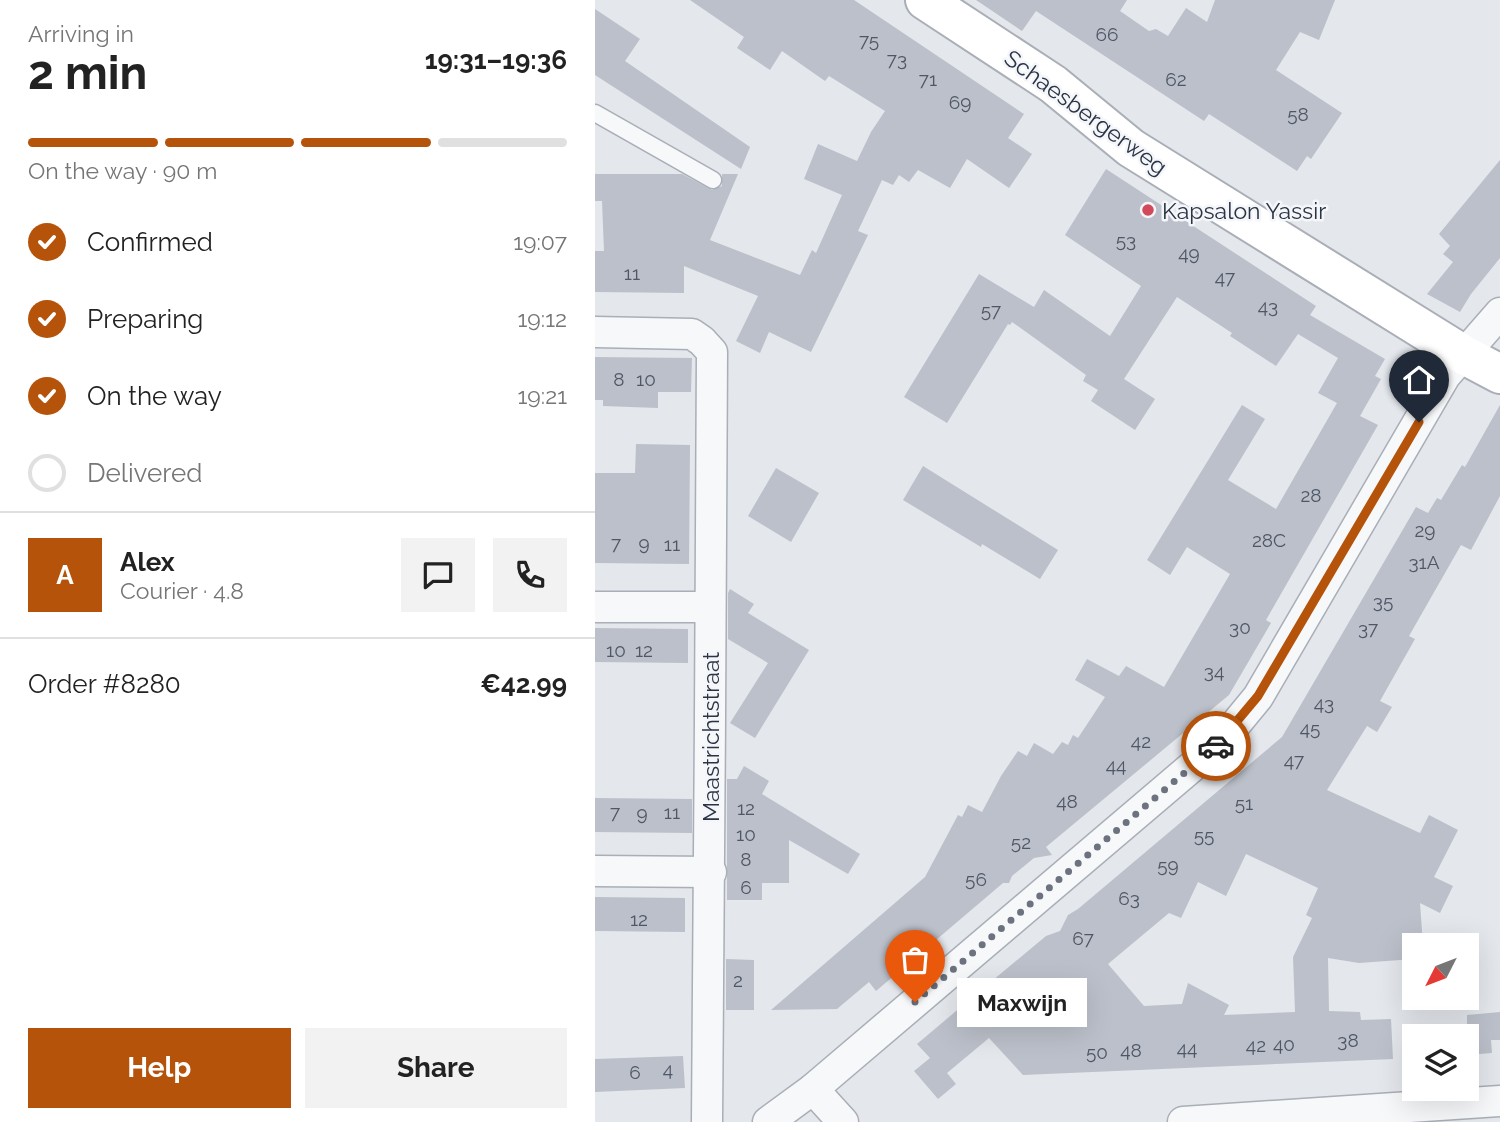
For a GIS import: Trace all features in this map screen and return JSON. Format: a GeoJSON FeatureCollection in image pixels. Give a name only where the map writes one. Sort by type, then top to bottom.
{"type":"FeatureCollection","features":[{"type":"Feature","properties":{"kind":"street","name":"Schaesbergerweg"},"geometry":{"type":"LineString","coordinates":[[925,0],[1053,85],[1131,148],[1464,355],[1500,374]]}},
{"type":"Feature","properties":{"kind":"street"},"geometry":{"type":"LineString","coordinates":[[768,1122],[813,1089],[1221,742],[1258,696],[1445,376],[1500,313]]}},
{"type":"Feature","properties":{"kind":"street","name":"Maastrichtstraat"},"geometry":{"type":"LineString","coordinates":[[595,332],[692,334],[712,352],[709,607],[711,872],[707,1122]]}},
{"type":"Feature","properties":{"kind":"street"},"geometry":{"type":"LineString","coordinates":[[595,607],[709,607]]}},
{"type":"Feature","properties":{"kind":"street"},"geometry":{"type":"LineString","coordinates":[[595,871],[711,872]]}},
{"type":"Feature","properties":{"kind":"street"},"geometry":{"type":"LineString","coordinates":[[813,1089],[843,1122]]}},
{"type":"Feature","properties":{"kind":"street"},"geometry":{"type":"LineString","coordinates":[[1183,1122],[1500,1101]]}},
{"type":"Feature","properties":{"kind":"lane"},"geometry":{"type":"LineString","coordinates":[[595,113],[713,180]]}},
{"type":"Feature","properties":{"kind":"building"},"geometry":{"type":"Polygon","coordinates":[[[690,0],[854,0],[1024,114],[1008,138],[1032,154],[1009,188],[967,159],[950,188],[918,170],[909,182],[899,175],[893,185],[882,180],[858,231],[868,235],[811,352],[769,332],[760,353],[736,341],[758,296],[684,266],[684,293],[595,292],[595,251],[604,251],[602,201],[595,201],[595,174],[682,174],[712,190],[722,186],[722,174],[738,174],[710,240],[800,275],[812,250],[816,253],[842,195],[804,179],[818,144],[857,161],[885,111],[829,76],[825,81],[782,51],[770,70],[737,48],[744,37],[690,0]]]}},
{"type":"Feature","properties":{"kind":"building"},"geometry":{"type":"Polygon","coordinates":[[[976,0],[1127,0],[1120,11],[1149,31],[1156,29],[1168,36],[1186,8],[1207,22],[1215,0],[1335,0],[1319,40],[1300,32],[1276,70],[1342,113],[1311,159],[1307,156],[1297,171],[1209,114],[1204,121],[1036,11],[1022,31],[976,0]]]}},
{"type":"Feature","properties":{"kind":"building"},"geometry":{"type":"Polygon","coordinates":[[[595,9],[640,39],[625,61],[750,147],[741,169],[595,75],[595,9]]]}},
{"type":"Feature","properties":{"kind":"building"},"geometry":{"type":"Polygon","coordinates":[[[1500,160],[1500,258],[1460,312],[1427,294],[1453,262],[1443,254],[1450,246],[1439,234],[1500,160]]]}},
{"type":"Feature","properties":{"kind":"building"},"geometry":{"type":"Polygon","coordinates":[[[1106,169],[1316,306],[1310,315],[1385,359],[1375,376],[1381,379],[1360,416],[1378,425],[1266,620],[1271,623],[1229,695],[1046,847],[1052,855],[1034,858],[1012,876],[1009,883],[1003,883],[876,991],[869,982],[837,1009],[771,1010],[925,877],[958,815],[962,817],[968,805],[982,812],[1018,751],[1027,756],[1034,743],[1053,754],[1062,742],[1068,745],[1073,735],[1078,738],[1105,697],[1075,680],[1087,659],[1119,676],[1126,666],[1164,687],[1230,574],[1187,547],[1170,575],[1147,560],[1242,405],[1265,419],[1228,480],[1276,509],[1337,403],[1318,393],[1338,358],[1298,334],[1276,366],[1177,297],[1124,379],[1155,399],[1135,430],[1091,401],[1098,390],[1083,381],[1086,375],[1012,322],[1008,324],[947,423],[904,397],[979,274],[1034,307],[1044,290],[1110,336],[1141,286],[1065,235],[1106,169]]]}},
{"type":"Feature","properties":{"kind":"building"},"geometry":{"type":"Polygon","coordinates":[[[595,357],[692,358],[691,392],[658,392],[658,408],[603,406],[603,400],[595,400],[595,357]]]}},
{"type":"Feature","properties":{"kind":"building"},"geometry":{"type":"Polygon","coordinates":[[[1500,405],[1500,496],[1471,550],[1461,545],[1409,636],[1415,639],[1380,701],[1392,707],[1377,732],[1367,726],[1327,790],[1420,833],[1429,815],[1458,830],[1434,877],[1453,886],[1440,913],[1420,903],[1422,933],[1402,933],[1402,960],[1359,963],[1328,958],[1329,1011],[1360,1012],[1361,1020],[1391,1019],[1393,1059],[1023,1075],[989,1038],[947,1073],[956,1084],[938,1099],[914,1071],[930,1058],[917,1044],[962,1006],[974,1004],[981,990],[1046,936],[1060,931],[1068,915],[1282,737],[1416,507],[1428,513],[1437,498],[1441,500],[1462,465],[1465,467],[1500,405]],[[1246,854],[1226,896],[1198,882],[1181,918],[1169,913],[1108,964],[1144,1006],[1182,1004],[1188,983],[1229,1005],[1224,1015],[1295,1012],[1293,957],[1312,918],[1306,915],[1318,888],[1246,854]]]}},
{"type":"Feature","properties":{"kind":"building"},"geometry":{"type":"Polygon","coordinates":[[[636,444],[690,445],[689,564],[595,563],[595,473],[635,473],[636,444]]]}},
{"type":"Feature","properties":{"kind":"building"},"geometry":{"type":"Polygon","coordinates":[[[923,466],[1058,550],[1040,579],[903,500],[923,466]]]}},
{"type":"Feature","properties":{"kind":"building"},"geometry":{"type":"Polygon","coordinates":[[[776,468],[819,493],[791,542],[748,516],[776,468]]]}},
{"type":"Feature","properties":{"kind":"building"},"geometry":{"type":"Polygon","coordinates":[[[730,589],[754,604],[748,613],[809,650],[755,738],[730,723],[768,663],[728,639],[730,589]]]}},
{"type":"Feature","properties":{"kind":"building"},"geometry":{"type":"Polygon","coordinates":[[[595,628],[688,629],[688,663],[595,662],[595,628]]]}},
{"type":"Feature","properties":{"kind":"building"},"geometry":{"type":"Polygon","coordinates":[[[744,766],[769,781],[762,794],[860,854],[848,874],[789,840],[789,883],[762,883],[762,900],[727,900],[727,779],[737,779],[744,766]]]}},
{"type":"Feature","properties":{"kind":"building"},"geometry":{"type":"Polygon","coordinates":[[[595,798],[692,799],[692,833],[595,832],[595,798]]]}},
{"type":"Feature","properties":{"kind":"building"},"geometry":{"type":"Polygon","coordinates":[[[595,897],[685,898],[685,932],[595,931],[595,897]]]}},
{"type":"Feature","properties":{"kind":"building"},"geometry":{"type":"Polygon","coordinates":[[[726,959],[754,960],[754,1010],[726,1010],[726,959]]]}},
{"type":"Feature","properties":{"kind":"building"},"geometry":{"type":"Polygon","coordinates":[[[1500,1012],[1500,1040],[1491,1040],[1492,1053],[1479,1054],[1479,1024],[1467,1024],[1467,1015],[1500,1012]]]}},
{"type":"Feature","properties":{"kind":"building"},"geometry":{"type":"Polygon","coordinates":[[[683,1056],[685,1088],[595,1092],[595,1059],[683,1056]]]}},
{"type":"Feature","properties":{"kind":"way so far"},"geometry":{"type":"LineString","coordinates":[[915,1002],[1216,746]]}},
{"type":"Feature","properties":{"kind":"place","name":"Kapsalon Yassir"},"geometry":{"type":"Point","coordinates":[1148,210]}},
{"type":"Feature","properties":{"kind":"place","name":"Maxwijn"},"geometry":{"type":"Point","coordinates":[915,1002]}},
{"type":"Feature","properties":{"kind":"route"},"geometry":{"type":"LineString","coordinates":[[1216,746],[1258,696],[1419,422]]}}]}
